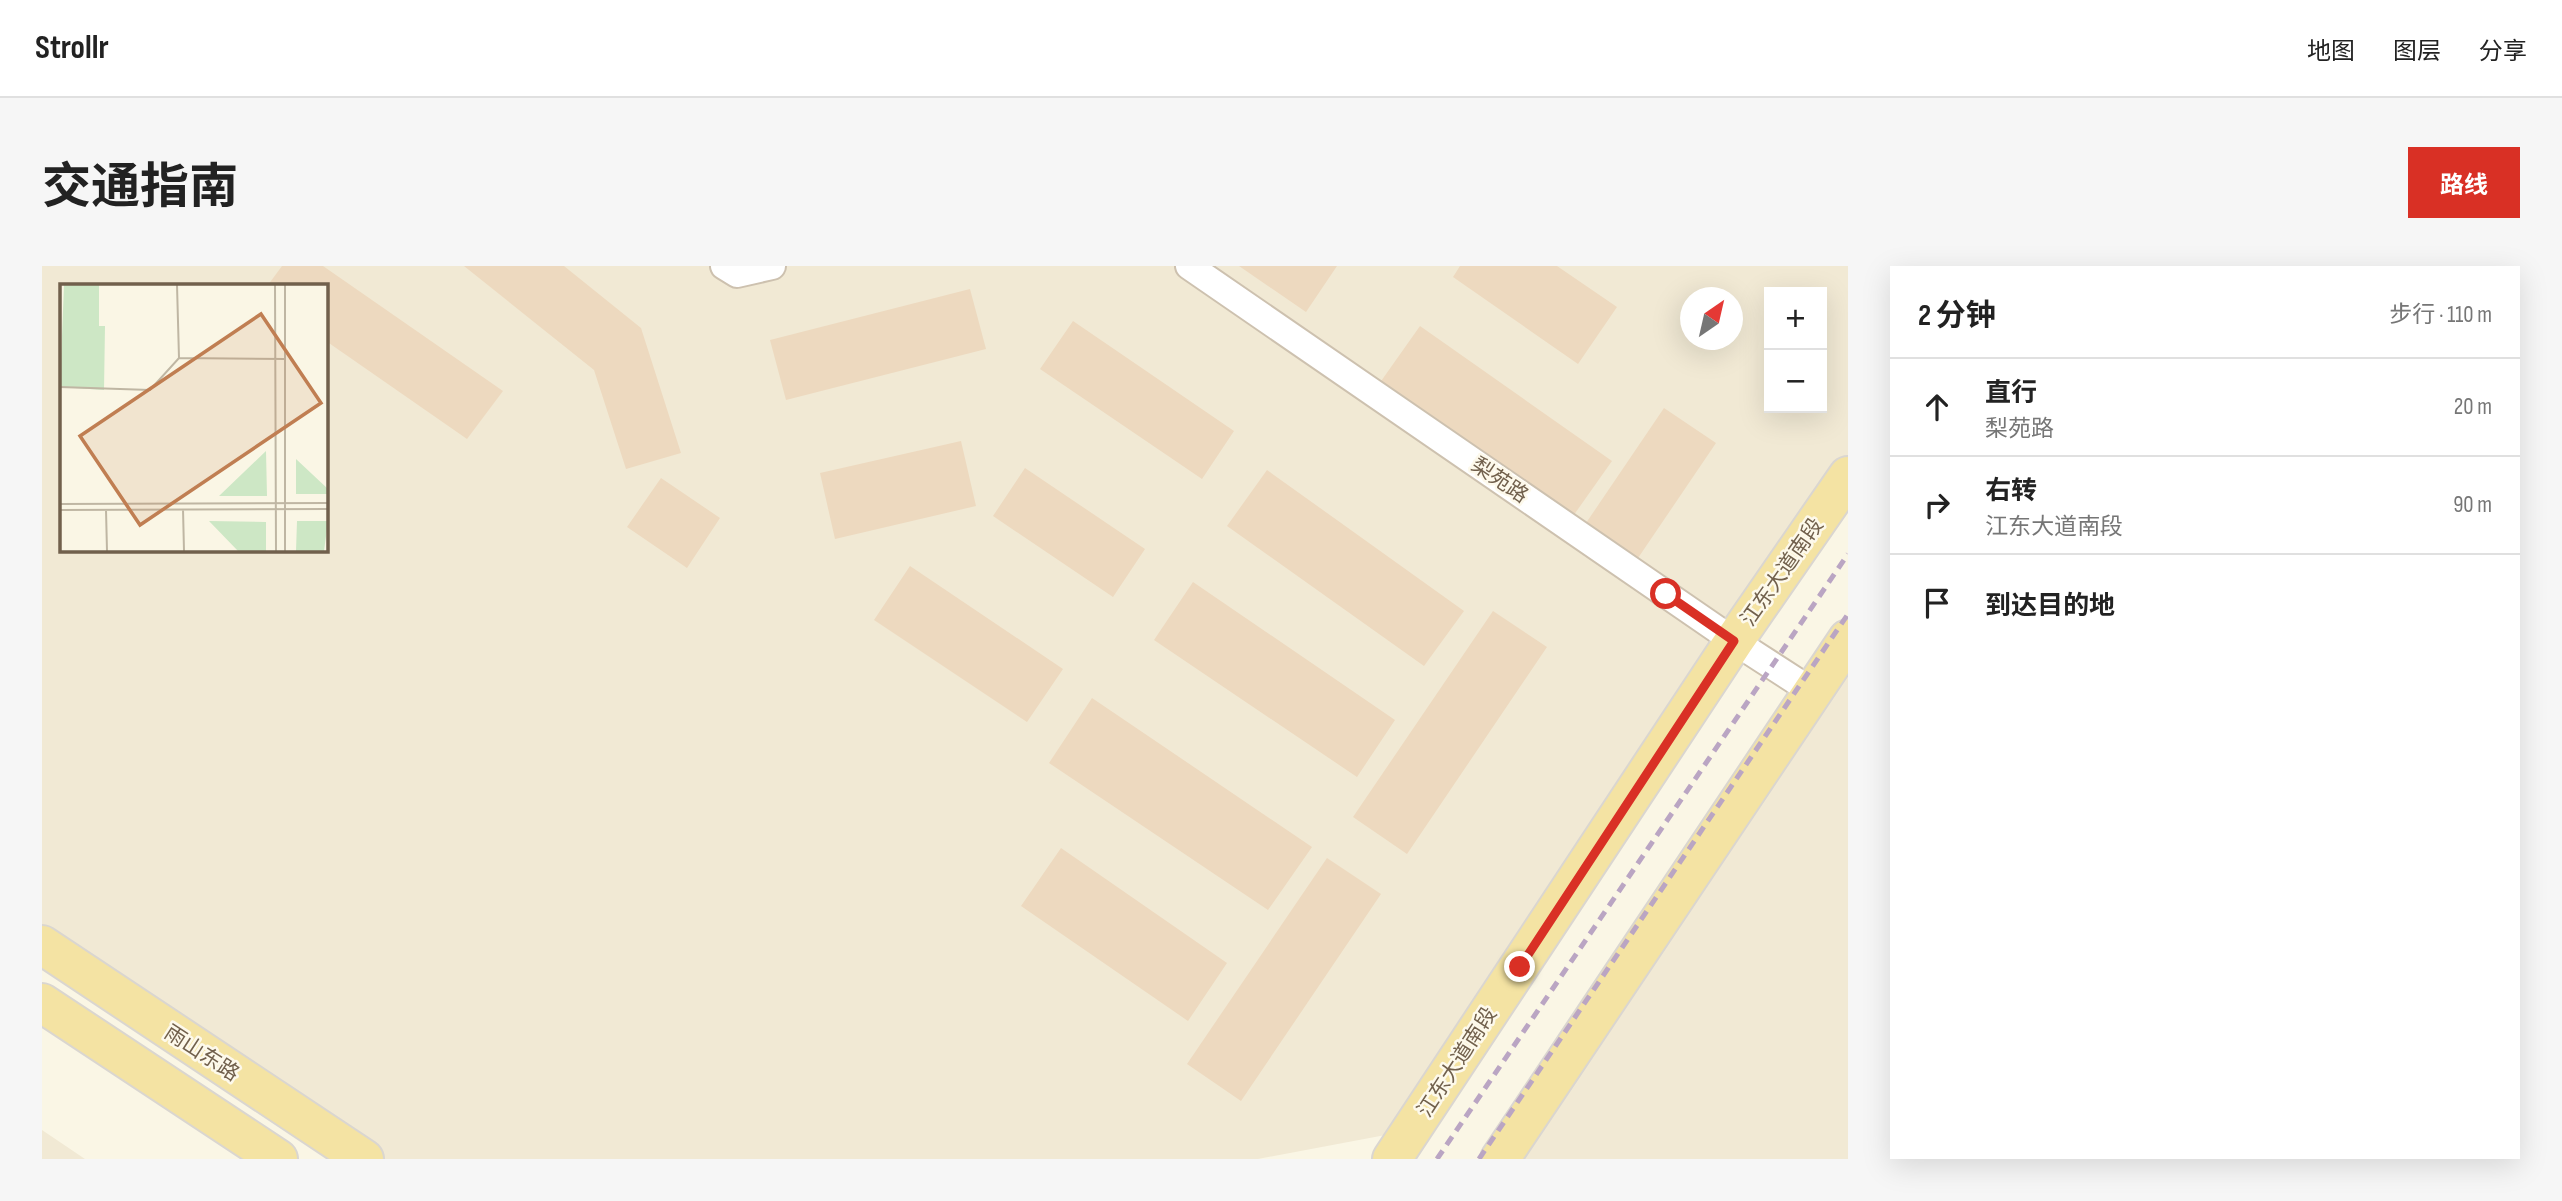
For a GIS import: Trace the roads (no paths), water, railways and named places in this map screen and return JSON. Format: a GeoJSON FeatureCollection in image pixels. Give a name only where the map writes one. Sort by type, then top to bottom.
{"type":"FeatureCollection","features":[{"type":"Feature","properties":{"kind":"main road","name":"江东大道南段"},"geometry":{"type":"LineString","coordinates":[[1392,1159],[1734,641],[1848,476]]}},
{"type":"Feature","properties":{"kind":"main road"},"geometry":{"type":"LineString","coordinates":[[1500,1159],[1848,639]]}},
{"type":"Feature","properties":{"kind":"main road","name":"雨山东路"},"geometry":{"type":"LineString","coordinates":[[42,945],[363,1159]]}},
{"type":"Feature","properties":{"kind":"main road"},"geometry":{"type":"LineString","coordinates":[[42,1003],[278,1159]]}},
{"type":"Feature","properties":{"kind":"street"},"geometry":{"type":"LineString","coordinates":[[724,266],[737,274],[772,266]]}},
{"type":"Feature","properties":{"kind":"street","name":"梨苑路"},"geometry":{"type":"LineString","coordinates":[[1189,266],[1734,641],[1813,692]]}},
{"type":"Feature","properties":{"kind":"railway"},"geometry":{"type":"LineString","coordinates":[[1437,1159],[1848,554]]}},
{"type":"Feature","properties":{"kind":"railway"},"geometry":{"type":"LineString","coordinates":[[1479,1159],[1848,614]]}}]}
